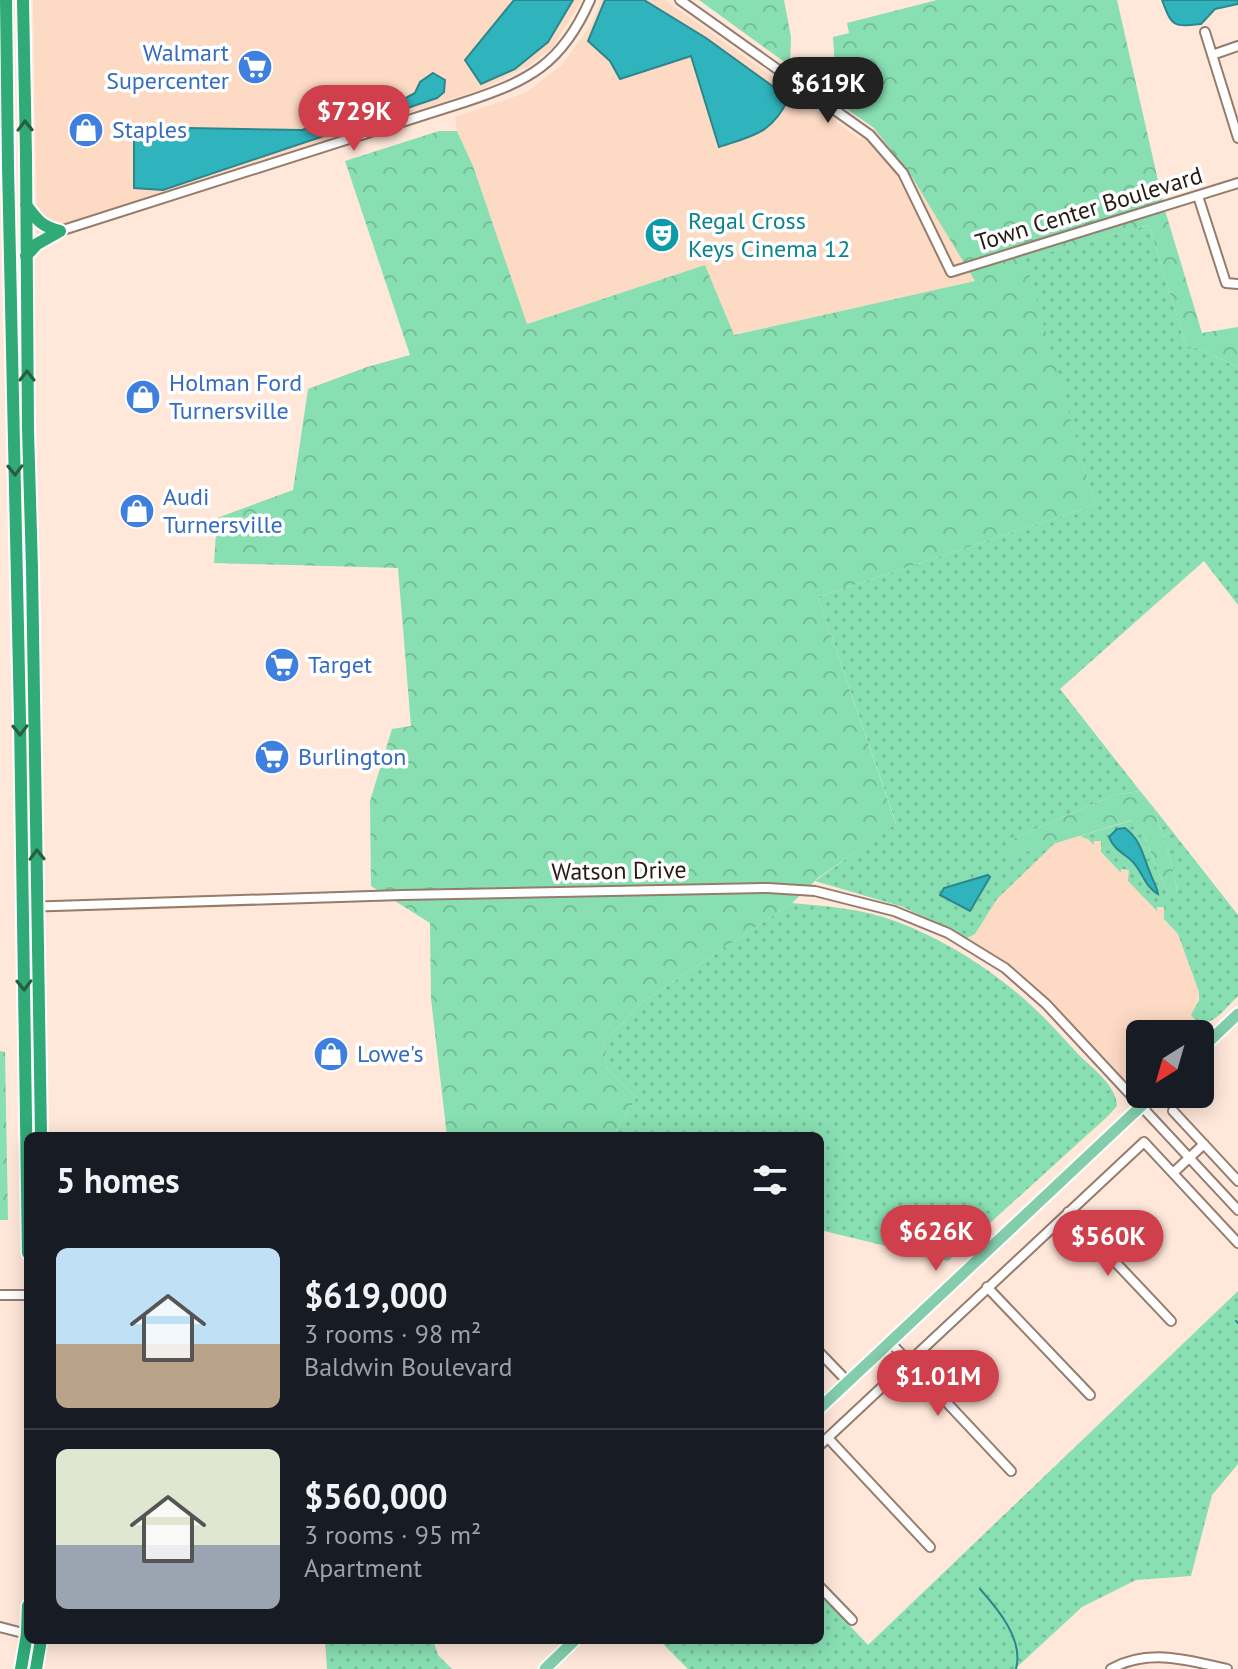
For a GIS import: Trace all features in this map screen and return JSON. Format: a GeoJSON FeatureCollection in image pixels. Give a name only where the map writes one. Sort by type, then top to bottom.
{"type":"FeatureCollection","features":[{"type":"Feature","properties":{"kind":"highway"},"geometry":{"type":"LineString","coordinates":[[6,0],[27,1132]]}},
{"type":"Feature","properties":{"kind":"highway"},"geometry":{"type":"LineString","coordinates":[[23,0],[41,1132]]}},
{"type":"Feature","properties":{"kind":"highway"},"geometry":{"type":"LineString","coordinates":[[26,204],[45,227],[60,231]]}},
{"type":"Feature","properties":{"kind":"highway"},"geometry":{"type":"LineString","coordinates":[[26,256],[37,244],[60,231]]}},
{"type":"Feature","properties":{"kind":"highway"},"geometry":{"type":"LineString","coordinates":[[16,520],[22,523],[27,533],[32,569]]}},
{"type":"Feature","properties":{"kind":"highway"},"geometry":{"type":"LineString","coordinates":[[21,1669],[25,1644]]}},
{"type":"Feature","properties":{"kind":"highway"},"geometry":{"type":"LineString","coordinates":[[36,1669],[40,1644]]}},
{"type":"Feature","properties":{"kind":"main road"},"geometry":{"type":"LineString","coordinates":[[1214,1037],[1238,1014]]}},
{"type":"Feature","properties":{"kind":"main road"},"geometry":{"type":"LineString","coordinates":[[824,1404],[1139,1108]]}},
{"type":"Feature","properties":{"kind":"main road"},"geometry":{"type":"LineString","coordinates":[[545,1669],[571,1644]]}},
{"type":"Feature","properties":{"kind":"street"},"geometry":{"type":"LineString","coordinates":[[60,231],[495,92],[525,79],[565,45],[590,0]]}},
{"type":"Feature","properties":{"kind":"street","name":"Town Center Boulevard"},"geometry":{"type":"LineString","coordinates":[[680,0],[870,135],[903,173],[951,272],[1238,183]]}},
{"type":"Feature","properties":{"kind":"street"},"geometry":{"type":"LineString","coordinates":[[1205,32],[1238,138]]}},
{"type":"Feature","properties":{"kind":"street"},"geometry":{"type":"LineString","coordinates":[[1212,55],[1238,46]]}},
{"type":"Feature","properties":{"kind":"street"},"geometry":{"type":"LineString","coordinates":[[1198,196],[1226,283],[1238,284]]}},
{"type":"Feature","properties":{"kind":"street","name":"Watson Drive"},"geometry":{"type":"LineString","coordinates":[[23,907],[402,895],[768,888],[815,891],[907,916],[948,933],[1005,968],[1046,1004],[1126,1090]]}},
{"type":"Feature","properties":{"kind":"street","name":"Watson Drive"},"geometry":{"type":"LineString","coordinates":[[1143,1108],[1238,1210]]}},
{"type":"Feature","properties":{"kind":"street"},"geometry":{"type":"LineString","coordinates":[[1173,1111],[1238,1181]]}},
{"type":"Feature","properties":{"kind":"street"},"geometry":{"type":"LineString","coordinates":[[824,1442],[1144,1142],[1238,1243]]}},
{"type":"Feature","properties":{"kind":"street"},"geometry":{"type":"LineString","coordinates":[[1173,1173],[1204,1144]]}},
{"type":"Feature","properties":{"kind":"street"},"geometry":{"type":"LineString","coordinates":[[1068,1212],[1171,1321]]}},
{"type":"Feature","properties":{"kind":"street"},"geometry":{"type":"LineString","coordinates":[[987,1287],[1090,1395]]}},
{"type":"Feature","properties":{"kind":"street"},"geometry":{"type":"LineString","coordinates":[[0,1295],[24,1295]]}},
{"type":"Feature","properties":{"kind":"street"},"geometry":{"type":"LineString","coordinates":[[890,1342],[1011,1471]]}},
{"type":"Feature","properties":{"kind":"street"},"geometry":{"type":"LineString","coordinates":[[824,1357],[848,1382]]}},
{"type":"Feature","properties":{"kind":"street"},"geometry":{"type":"LineString","coordinates":[[828,1438],[930,1547]]}},
{"type":"Feature","properties":{"kind":"street"},"geometry":{"type":"LineString","coordinates":[[824,1591],[852,1620]]}},
{"type":"Feature","properties":{"kind":"street"},"geometry":{"type":"LineString","coordinates":[[0,1627],[24,1633]]}},
{"type":"Feature","properties":{"kind":"street"},"geometry":{"type":"LineString","coordinates":[[1111,1669],[1134,1660],[1161,1657],[1227,1669]]}},
{"type":"Feature","properties":{"kind":"shaded area"},"geometry":{"type":"Polygon","coordinates":[[[33,0],[582,0],[553,47],[527,67],[482,89],[143,199],[37,238],[33,0]]]}},
{"type":"Feature","properties":{"kind":"shaded area"},"geometry":{"type":"Polygon","coordinates":[[[601,0],[665,0],[860,139],[874,128],[912,177],[976,281],[733,335],[705,265],[526,324],[473,166],[457,131],[455,117],[525,93],[562,65],[592,23],[601,0]]]}},
{"type":"Feature","properties":{"kind":"shaded area"},"geometry":{"type":"Polygon","coordinates":[[[1080,836],[1102,841],[1101,853],[1120,872],[1121,869],[1129,870],[1157,907],[1164,907],[1164,919],[1178,934],[1199,992],[1196,1005],[1202,1020],[1126,1020],[1126,1080],[1039,991],[1004,962],[967,938],[975,934],[996,899],[1055,843],[1080,836]]]}},
{"type":"Feature","properties":{"kind":"green space"},"geometry":{"type":"Polygon","coordinates":[[[699,0],[784,0],[791,37],[790,66],[699,0]]]}},
{"type":"Feature","properties":{"kind":"green space"},"geometry":{"type":"Polygon","coordinates":[[[937,0],[1117,0],[1164,207],[1202,333],[1238,327],[1238,367],[1194,347],[1187,349],[1149,225],[1025,259],[1095,505],[818,597],[896,824],[818,878],[792,903],[641,1003],[603,1044],[608,1070],[636,1098],[615,1132],[447,1132],[431,999],[430,923],[371,886],[370,801],[392,729],[411,726],[398,568],[214,563],[217,518],[293,490],[308,389],[410,355],[345,161],[439,131],[457,131],[473,166],[527,324],[705,265],[734,335],[975,281],[912,177],[874,128],[824,93],[835,67],[833,37],[849,33],[847,23],[937,0]]]}},
{"type":"Feature","properties":{"kind":"green space"},"geometry":{"type":"Polygon","coordinates":[[[1149,225],[1187,349],[1194,347],[1238,367],[1238,605],[1204,561],[1060,689],[1140,791],[1114,795],[1010,840],[1002,849],[1002,855],[1007,857],[1055,843],[997,899],[975,934],[967,938],[903,907],[815,881],[896,823],[818,597],[1095,505],[1024,259],[1149,225]]]}},
{"type":"Feature","properties":{"kind":"green space"},"geometry":{"type":"Polygon","coordinates":[[[1140,791],[1154,808],[1172,865],[1177,891],[1173,897],[1168,895],[1145,838],[1132,820],[1007,858],[1001,855],[1010,840],[1114,795],[1140,791]]]}},
{"type":"Feature","properties":{"kind":"green space"},"geometry":{"type":"Polygon","coordinates":[[[1154,808],[1238,915],[1238,996],[1211,1020],[1196,1020],[1191,1015],[1199,1000],[1199,992],[1178,934],[1164,919],[1164,907],[1157,907],[1157,911],[1128,881],[1129,870],[1121,869],[1121,873],[1101,852],[1101,841],[1094,841],[1094,845],[1080,836],[1133,820],[1145,838],[1168,895],[1177,890],[1154,808]]]}},
{"type":"Feature","properties":{"kind":"green space"},"geometry":{"type":"Polygon","coordinates":[[[792,903],[870,914],[914,929],[951,947],[1020,995],[1103,1078],[1113,1091],[1117,1106],[948,1261],[824,1231],[824,1132],[615,1132],[636,1098],[608,1070],[603,1044],[641,1003],[792,903]]]}},
{"type":"Feature","properties":{"kind":"green space"},"geometry":{"type":"Polygon","coordinates":[[[0,1051],[5,1052],[8,1220],[0,1220],[0,1051]]]}},
{"type":"Feature","properties":{"kind":"green space"},"geometry":{"type":"Polygon","coordinates":[[[1238,1291],[1238,1464],[1212,1495],[1191,1576],[1136,1580],[1082,1607],[1015,1669],[688,1669],[663,1644],[824,1644],[824,1598],[868,1645],[1238,1291]]]}},
{"type":"Feature","properties":{"kind":"green space"},"geometry":{"type":"Polygon","coordinates":[[[325,1644],[434,1644],[438,1655],[452,1669],[327,1669],[325,1644]]]}},
{"type":"Feature","properties":{"kind":"water"},"geometry":{"type":"Polygon","coordinates":[[[514,0],[573,0],[548,42],[515,69],[481,84],[465,60],[514,0]]]}},
{"type":"Feature","properties":{"kind":"water"},"geometry":{"type":"Polygon","coordinates":[[[605,0],[644,0],[706,38],[789,98],[776,119],[761,132],[719,147],[691,56],[620,79],[610,61],[588,41],[605,0]]]}},
{"type":"Feature","properties":{"kind":"water"},"geometry":{"type":"Polygon","coordinates":[[[1162,0],[1238,0],[1238,4],[1215,9],[1201,24],[1179,25],[1168,16],[1162,0]]]}},
{"type":"Feature","properties":{"kind":"water"},"geometry":{"type":"Polygon","coordinates":[[[433,73],[445,80],[444,92],[437,98],[163,190],[134,188],[134,127],[302,130],[344,117],[370,117],[415,93],[420,82],[433,73]]]}},
{"type":"Feature","properties":{"kind":"water"},"geometry":{"type":"Polygon","coordinates":[[[1125,828],[1139,844],[1158,894],[1109,837],[1117,829],[1125,828]]]}},
{"type":"Feature","properties":{"kind":"water"},"geometry":{"type":"Polygon","coordinates":[[[988,875],[990,877],[970,911],[940,895],[944,888],[988,875]]]}},
{"type":"Feature","properties":{"kind":"waterway"},"geometry":{"type":"LineString","coordinates":[[980,1589],[1013,1636],[1016,1669]]}},
{"type":"Feature","properties":{"kind":"place","name":"Walmart Supercenter"},"geometry":{"type":"Point","coordinates":[255,67]}},
{"type":"Feature","properties":{"kind":"place","name":"Staples"},"geometry":{"type":"Point","coordinates":[86,130]}},
{"type":"Feature","properties":{"kind":"place","name":"Regal Cross Keys Cinema 12"},"geometry":{"type":"Point","coordinates":[662,235]}},
{"type":"Feature","properties":{"kind":"place","name":"Holman Ford Turnersville"},"geometry":{"type":"Point","coordinates":[143,397]}},
{"type":"Feature","properties":{"kind":"place","name":"Audi Turnersville"},"geometry":{"type":"Point","coordinates":[137,511]}},
{"type":"Feature","properties":{"kind":"place","name":"Target"},"geometry":{"type":"Point","coordinates":[282,665]}},
{"type":"Feature","properties":{"kind":"place","name":"Burlington"},"geometry":{"type":"Point","coordinates":[272,757]}},
{"type":"Feature","properties":{"kind":"place","name":"Lowe's"},"geometry":{"type":"Point","coordinates":[331,1054]}}]}
